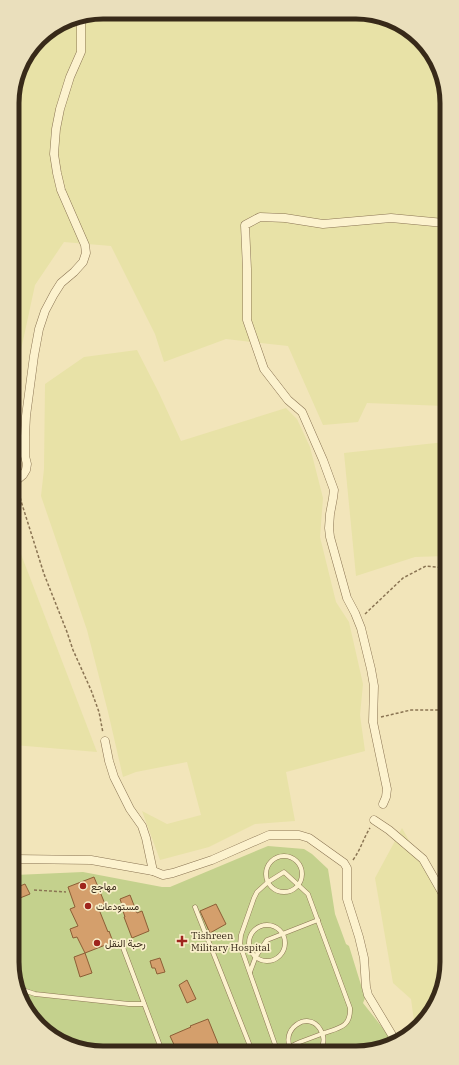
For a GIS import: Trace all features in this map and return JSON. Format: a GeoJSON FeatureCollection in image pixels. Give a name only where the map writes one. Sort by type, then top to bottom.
{"type":"FeatureCollection","features":[{"type":"Feature","properties":{"kind":"street"},"geometry":{"type":"LineString","coordinates":[[19,478],[26,470],[27,464],[25,456],[26,416],[34,356],[41,323],[45,311],[61,283],[83,262],[86,253],[61,190],[54,154],[56,129],[60,109],[70,77],[81,52],[81,22]]}},
{"type":"Feature","properties":{"kind":"street"},"geometry":{"type":"LineString","coordinates":[[384,804],[387,789],[373,719],[374,686],[358,621],[347,598],[330,537],[330,514],[334,490],[323,460],[302,412],[288,400],[264,369],[246,320],[246,225],[260,217],[285,218],[323,224],[391,218],[440,223]]}},
{"type":"Feature","properties":{"kind":"street"},"geometry":{"type":"LineString","coordinates":[[105,741],[114,777],[130,809],[142,826],[153,871]]}},
{"type":"Feature","properties":{"kind":"street"},"geometry":{"type":"LineString","coordinates":[[374,820],[389,830],[423,859],[440,889]]}},
{"type":"Feature","properties":{"kind":"street"},"geometry":{"type":"LineString","coordinates":[[19,859],[91,860],[153,871],[164,875],[212,860],[269,835],[299,835],[309,838],[344,863],[347,868],[347,899],[364,958],[368,995],[393,1037]]}},
{"type":"Feature","properties":{"kind":"lane"},"geometry":{"type":"LineString","coordinates":[[283,856],[292,858],[299,865],[302,874],[298,885],[293,890],[284,893],[275,891],[268,883],[265,875],[268,866],[274,859],[283,856]]}},
{"type":"Feature","properties":{"kind":"lane"},"geometry":{"type":"LineString","coordinates":[[276,1046],[240,945],[241,935],[257,892],[284,872],[308,894],[350,1008],[349,1020],[340,1029],[323,1033],[296,1046]]}},
{"type":"Feature","properties":{"kind":"lane"},"geometry":{"type":"LineString","coordinates":[[196,907],[250,1046]]}},
{"type":"Feature","properties":{"kind":"lane"},"geometry":{"type":"LineString","coordinates":[[250,973],[256,957],[267,940],[318,920]]}},
{"type":"Feature","properties":{"kind":"lane"},"geometry":{"type":"LineString","coordinates":[[270,925],[278,928],[283,934],[286,945],[282,954],[275,960],[265,961],[256,957],[251,950],[249,941],[253,932],[260,926],[270,925]]}},
{"type":"Feature","properties":{"kind":"lane"},"geometry":{"type":"LineString","coordinates":[[122,945],[160,1046]]}},
{"type":"Feature","properties":{"kind":"lane"},"geometry":{"type":"LineString","coordinates":[[24,991],[35,994],[129,1004],[144,1004]]}},
{"type":"Feature","properties":{"kind":"lane"},"geometry":{"type":"LineString","coordinates":[[290,1046],[288,1037],[292,1028],[299,1023],[309,1021],[318,1025],[323,1033],[325,1042],[323,1046]]}},
{"type":"Feature","properties":{"kind":"path"},"geometry":{"type":"LineString","coordinates":[[19,490],[42,567],[73,650],[99,712],[105,741]]}},
{"type":"Feature","properties":{"kind":"path"},"geometry":{"type":"LineString","coordinates":[[358,621],[403,578],[426,566],[440,567]]}},
{"type":"Feature","properties":{"kind":"path"},"geometry":{"type":"LineString","coordinates":[[373,719],[411,710],[438,710],[440,712]]}},
{"type":"Feature","properties":{"kind":"path"},"geometry":{"type":"LineString","coordinates":[[347,868],[359,852],[366,834],[374,820]]}},
{"type":"Feature","properties":{"kind":"path"},"geometry":{"type":"LineString","coordinates":[[34,890],[66,892]]}},
{"type":"Feature","properties":{"kind":"shaded area"},"geometry":{"type":"Polygon","coordinates":[[[103,19],[356,19],[383,23],[403,33],[426,56],[434,71],[437,81],[440,103],[440,406],[367,403],[358,422],[323,425],[288,346],[226,339],[164,362],[155,334],[111,246],[64,242],[35,285],[19,359],[19,98],[25,71],[33,56],[56,33],[71,25],[81,22],[103,19]]]}},
{"type":"Feature","properties":{"kind":"shaded area"},"geometry":{"type":"Polygon","coordinates":[[[137,350],[181,441],[286,408],[297,419],[310,447],[323,498],[320,537],[336,602],[349,622],[363,684],[360,715],[365,751],[286,772],[295,821],[255,824],[209,847],[160,860],[142,811],[167,824],[201,815],[187,762],[136,772],[123,777],[87,630],[41,496],[44,469],[45,384],[84,357],[137,350]]]}},
{"type":"Feature","properties":{"kind":"shaded area"},"geometry":{"type":"Polygon","coordinates":[[[440,443],[440,556],[415,557],[356,576],[344,453],[440,443]]]}},
{"type":"Feature","properties":{"kind":"shaded area"},"geometry":{"type":"Polygon","coordinates":[[[19,549],[97,752],[19,745],[19,549]]]}},
{"type":"Feature","properties":{"kind":"shaded area"},"geometry":{"type":"Polygon","coordinates":[[[402,828],[440,896],[440,967],[436,989],[429,1004],[414,1022],[411,999],[393,983],[375,878],[402,828]]]}},
{"type":"Feature","properties":{"kind":"green space","name":"Tishreen Military Hospital"},"geometry":{"type":"Polygon","coordinates":[[[268,846],[304,849],[312,854],[328,869],[335,914],[346,944],[349,946],[365,998],[363,1003],[391,1038],[383,1042],[356,1046],[98,1046],[76,1042],[52,1029],[36,1013],[30,1004],[22,984],[19,962],[19,875],[83,872],[162,887],[170,887],[268,846]]]}},
{"type":"Feature","properties":{"kind":"building"},"geometry":{"type":"Polygon","coordinates":[[[94,877],[105,904],[98,907],[113,942],[85,953],[77,937],[73,938],[70,929],[78,926],[70,909],[75,907],[68,887],[94,877]]]}},
{"type":"Feature","properties":{"kind":"building"},"geometry":{"type":"Polygon","coordinates":[[[25,884],[30,894],[19,898],[19,886],[25,884]]]}},
{"type":"Feature","properties":{"kind":"building"},"geometry":{"type":"Polygon","coordinates":[[[130,895],[137,913],[142,911],[149,931],[132,938],[124,917],[120,899],[130,895]]]}},
{"type":"Feature","properties":{"kind":"building"},"geometry":{"type":"Polygon","coordinates":[[[216,904],[226,924],[210,933],[200,911],[216,904]]]}},
{"type":"Feature","properties":{"kind":"building","name":"رحبة النقل"},"geometry":{"type":"Polygon","coordinates":[[[85,953],[92,973],[80,977],[74,957],[85,953]]]}},
{"type":"Feature","properties":{"kind":"building"},"geometry":{"type":"Polygon","coordinates":[[[160,958],[165,972],[157,974],[155,968],[152,968],[150,961],[160,958]]]}},
{"type":"Feature","properties":{"kind":"building"},"geometry":{"type":"Polygon","coordinates":[[[187,980],[196,999],[187,1003],[179,985],[187,980]]]}},
{"type":"Feature","properties":{"kind":"building"},"geometry":{"type":"Polygon","coordinates":[[[208,1019],[219,1046],[175,1046],[170,1036],[191,1027],[190,1026],[208,1019]]]}},
{"type":"Feature","properties":{"kind":"place","name":"مهاجع"},"geometry":{"type":"Point","coordinates":[83,886]}},
{"type":"Feature","properties":{"kind":"place","name":"مستودعات"},"geometry":{"type":"Point","coordinates":[88,906]}},
{"type":"Feature","properties":{"kind":"place","name":"Tishreen Military Hospital"},"geometry":{"type":"Point","coordinates":[182,941]}},
{"type":"Feature","properties":{"kind":"place","name":"رحبة النقل"},"geometry":{"type":"Point","coordinates":[97,943]}}]}
